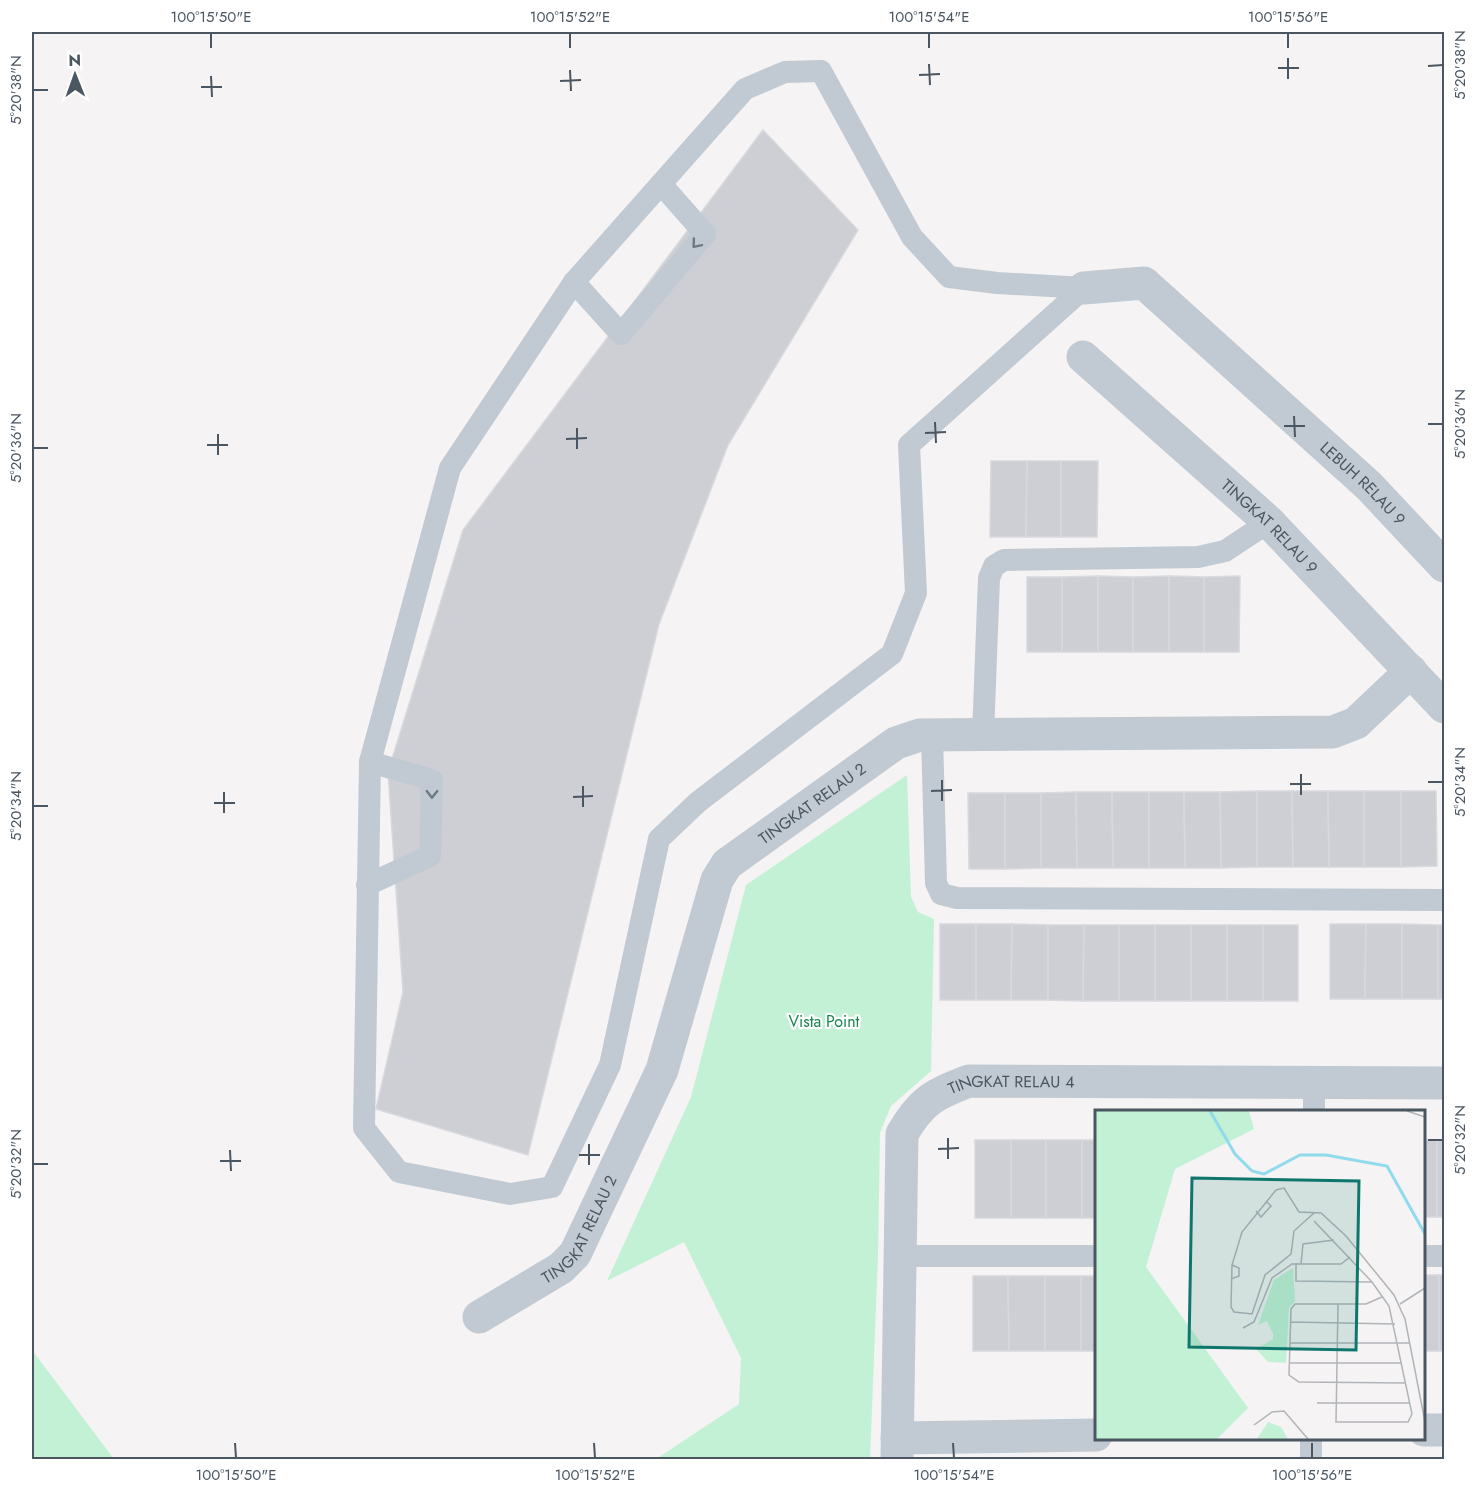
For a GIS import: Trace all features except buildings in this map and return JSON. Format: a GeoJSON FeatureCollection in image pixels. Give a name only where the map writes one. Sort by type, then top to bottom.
{"type":"FeatureCollection","features":[{"type":"Feature","properties":{"kind":"street","name":"LEBUH RELAU 9"},"geometry":{"type":"LineString","coordinates":[[1084,288],[1144,283],[1370,486],[1444,566]]}},
{"type":"Feature","properties":{"kind":"street","name":"TINGKAT RELAU 9"},"geometry":{"type":"LineString","coordinates":[[1083,357],[1269,522],[1444,707]]}},
{"type":"Feature","properties":{"kind":"street","name":"TINGKAT RELAU 2"},"geometry":{"type":"LineString","coordinates":[[479,1317],[561,1268],[575,1254],[662,1070],[717,880],[727,864],[896,743],[920,735],[1333,732],[1356,723],[1412,671]]}},
{"type":"Feature","properties":{"kind":"street","name":"TINGKAT RELAU 4"},"geometry":{"type":"LineString","coordinates":[[897,1449],[902,1134],[916,1110],[934,1094],[969,1081],[1314,1097],[1444,1083]]}},
{"type":"Feature","properties":{"kind":"street"},"geometry":{"type":"LineString","coordinates":[[1425,1430],[1444,1430]]}},
{"type":"Feature","properties":{"kind":"street"},"geometry":{"type":"LineString","coordinates":[[897,1449],[1095,1435]]}},
{"type":"Feature","properties":{"kind":"lane"},"geometry":{"type":"LineString","coordinates":[[821,71],[912,237],[949,277],[997,283],[1084,288],[909,445],[916,593],[892,654],[698,802],[659,839],[610,1065],[552,1187],[510,1194],[399,1172],[364,1128],[369,762],[450,468],[574,282],[745,89],[785,72],[821,71]]}},
{"type":"Feature","properties":{"kind":"lane"},"geometry":{"type":"LineString","coordinates":[[574,282],[621,334],[705,234],[661,184]]}},
{"type":"Feature","properties":{"kind":"lane"},"geometry":{"type":"LineString","coordinates":[[983,735],[988,578],[993,566],[1004,560],[1198,557],[1225,551],[1269,522]]}},
{"type":"Feature","properties":{"kind":"lane"},"geometry":{"type":"LineString","coordinates":[[933,735],[936,883],[941,894],[969,898],[1444,900]]}},
{"type":"Feature","properties":{"kind":"lane"},"geometry":{"type":"LineString","coordinates":[[367,885],[430,856],[432,780],[369,762]]}},
{"type":"Feature","properties":{"kind":"lane"},"geometry":{"type":"LineString","coordinates":[[900,1256],[1095,1256]]}},
{"type":"Feature","properties":{"kind":"lane"},"geometry":{"type":"LineString","coordinates":[[1425,1256],[1444,1256]]}},
{"type":"Feature","properties":{"kind":"lane"},"geometry":{"type":"LineString","coordinates":[[1311,1440],[1311,1460]]}},
{"type":"Feature","properties":{"kind":"green space","name":"Vista Point"},"geometry":{"type":"Polygon","coordinates":[[[907,775],[911,897],[918,912],[934,919],[931,1071],[891,1106],[880,1133],[870,1459],[656,1459],[739,1404],[741,1358],[684,1242],[607,1281],[691,1097],[746,885],[907,775]]]}},
{"type":"Feature","properties":{"kind":"green space"},"geometry":{"type":"Polygon","coordinates":[[[32,1350],[114,1459],[32,1459],[32,1350]]]}}]}
